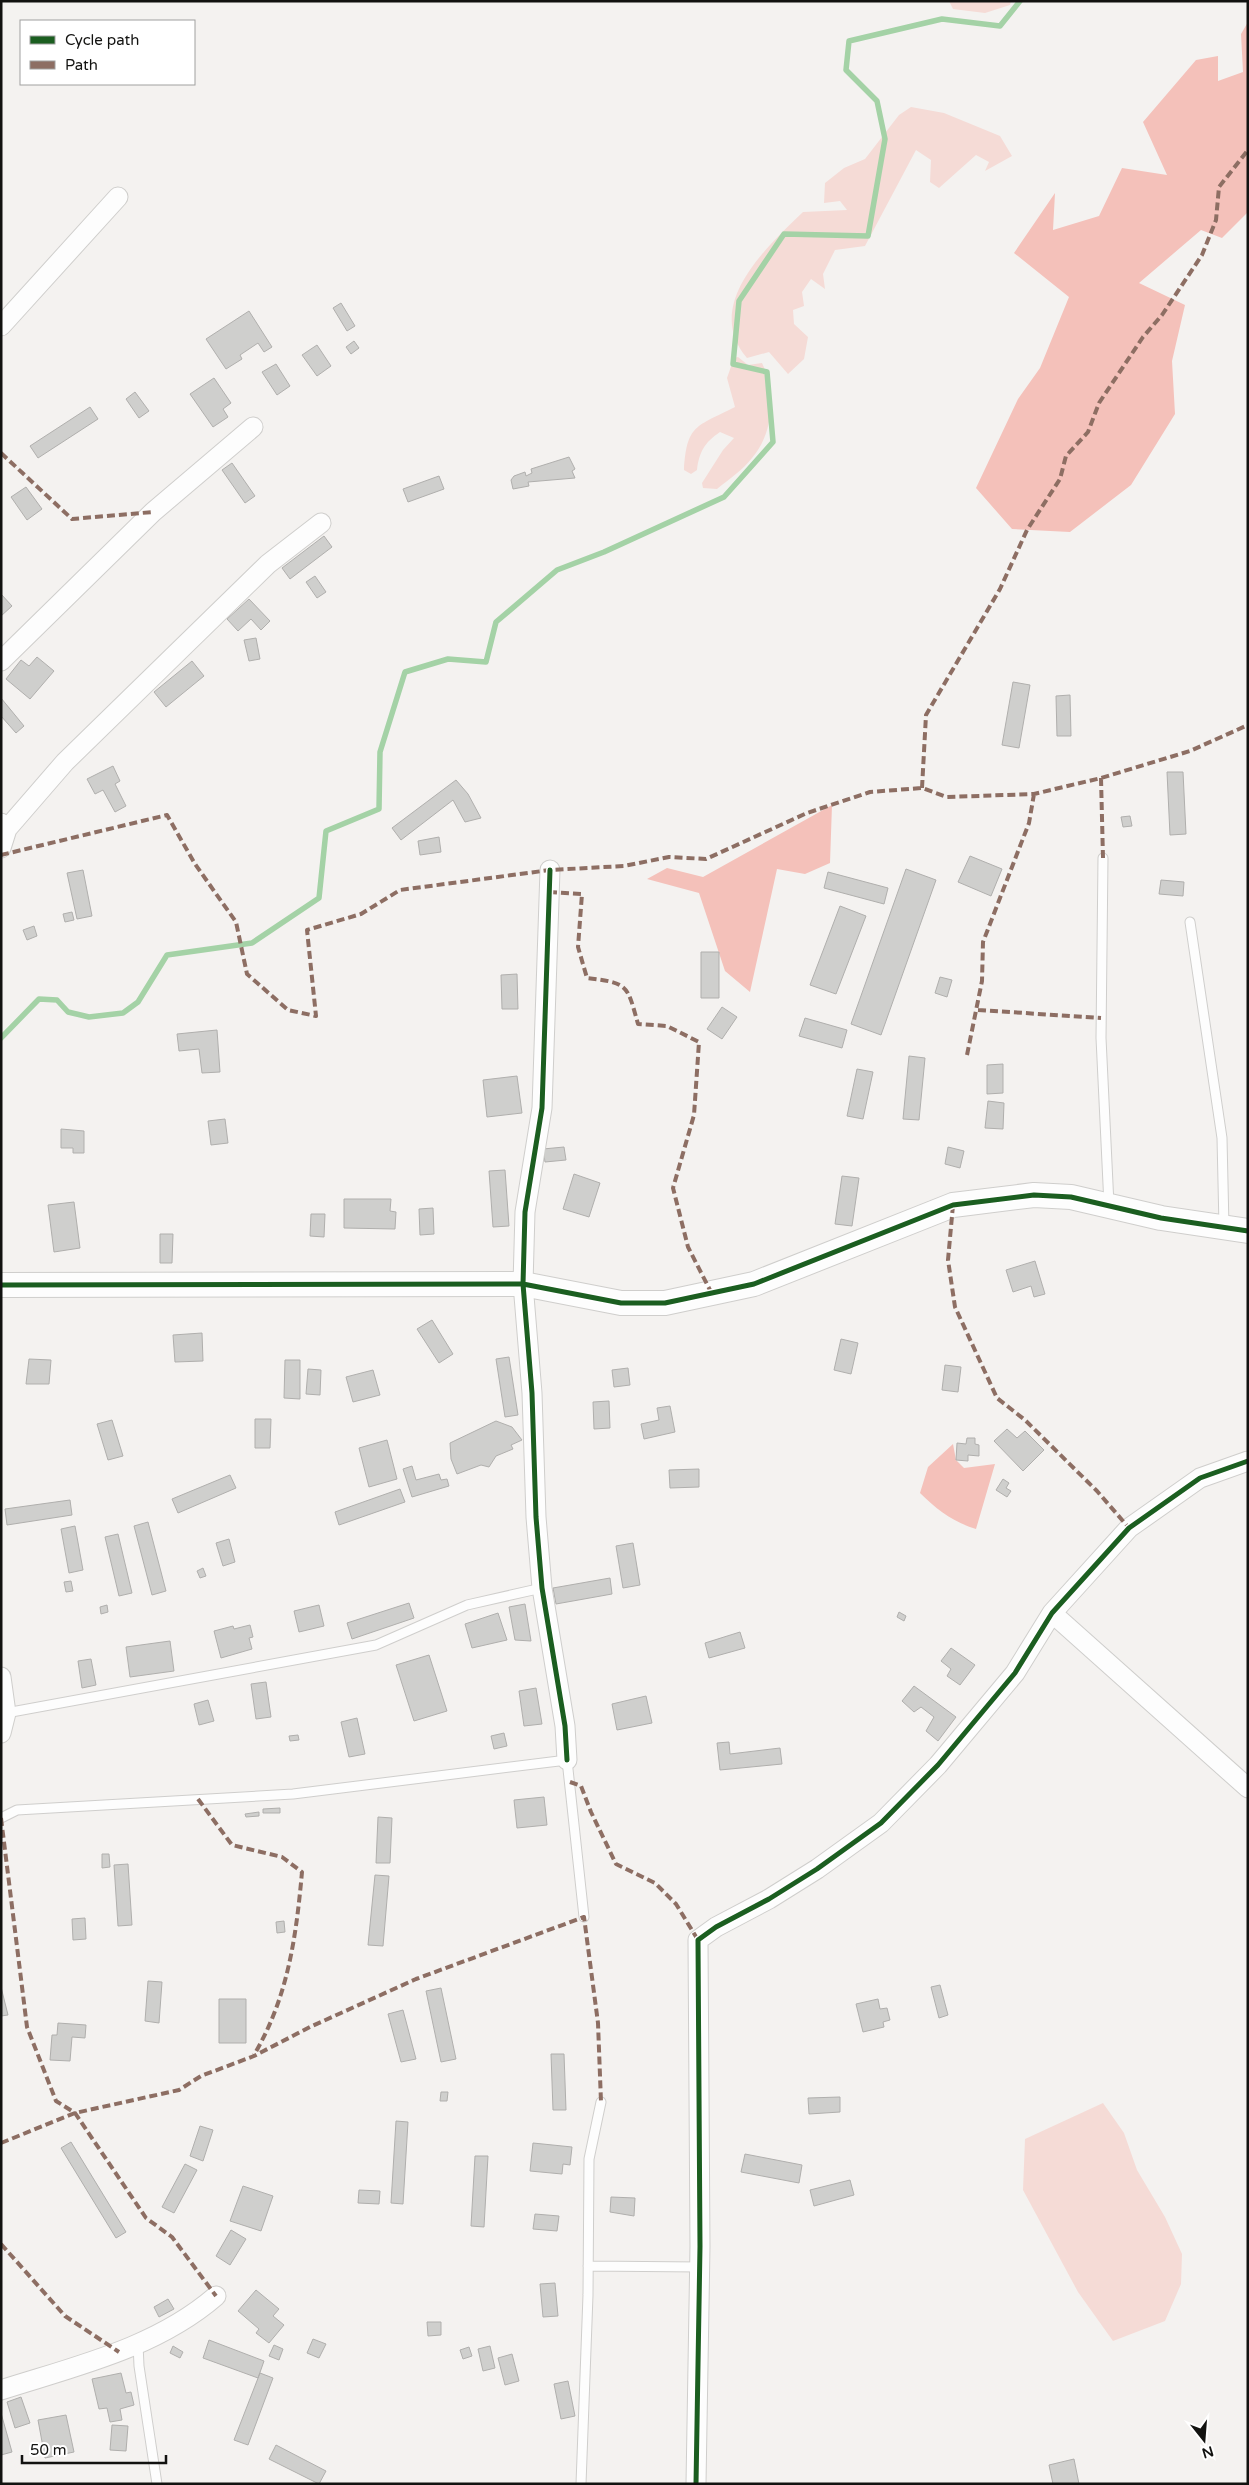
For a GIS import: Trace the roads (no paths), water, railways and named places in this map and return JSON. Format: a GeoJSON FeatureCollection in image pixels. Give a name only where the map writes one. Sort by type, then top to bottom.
{"type":"FeatureCollection","features":[{"type":"Feature","properties":{"kind":"street"},"geometry":{"type":"LineString","coordinates":[[1,326],[118,197]]}},
{"type":"Feature","properties":{"kind":"street"},"geometry":{"type":"LineString","coordinates":[[1,661],[153,512],[253,427]]}},
{"type":"Feature","properties":{"kind":"street"},"geometry":{"type":"LineString","coordinates":[[1,848],[4,826],[65,762],[268,564],[321,523]]}},
{"type":"Feature","properties":{"kind":"street"},"geometry":{"type":"LineString","coordinates":[[550,870],[542,1108],[525,1212],[523,1284],[532,1393],[536,1517],[542,1588],[568,1760]]}},
{"type":"Feature","properties":{"kind":"street"},"geometry":{"type":"LineString","coordinates":[[1,1285],[523,1284],[621,1303],[665,1303],[754,1284],[953,1205],[1034,1195],[1071,1196],[1109,1207],[1224,1229],[1248,1231]]}},
{"type":"Feature","properties":{"kind":"street"},"geometry":{"type":"LineString","coordinates":[[696,2484],[700,2268],[698,1940],[716,1927],[769,1899],[817,1869],[881,1823],[938,1765],[1014,1673],[1052,1613],[1129,1528],[1200,1478],[1248,1461]]}},
{"type":"Feature","properties":{"kind":"street"},"geometry":{"type":"LineString","coordinates":[[1052,1613],[1248,1788]]}},
{"type":"Feature","properties":{"kind":"street"},"geometry":{"type":"LineString","coordinates":[[1,1677],[6,1713],[1,1733]]}},
{"type":"Feature","properties":{"kind":"street"},"geometry":{"type":"LineString","coordinates":[[1,2390],[120,2352],[196,2313],[216,2296]]}},
{"type":"Feature","properties":{"kind":"lane"},"geometry":{"type":"LineString","coordinates":[[1103,858],[1101,1038],[1109,1207]]}},
{"type":"Feature","properties":{"kind":"lane"},"geometry":{"type":"LineString","coordinates":[[1190,922],[1222,1138],[1224,1229]]}},
{"type":"Feature","properties":{"kind":"lane"},"geometry":{"type":"LineString","coordinates":[[6,1713],[376,1645],[466,1605],[542,1588]]}},
{"type":"Feature","properties":{"kind":"lane"},"geometry":{"type":"LineString","coordinates":[[1,1818],[17,1810],[293,1794],[568,1760],[584,1917]]}},
{"type":"Feature","properties":{"kind":"lane"},"geometry":{"type":"LineString","coordinates":[[581,2484],[588,2266],[589,2159],[601,2102]]}},
{"type":"Feature","properties":{"kind":"lane"},"geometry":{"type":"LineString","coordinates":[[588,2266],[700,2268]]}},
{"type":"Feature","properties":{"kind":"lane"},"geometry":{"type":"LineString","coordinates":[[138,2344],[139,2366],[157,2484]]}},
{"type":"Feature","properties":{"kind":"waterway"},"geometry":{"type":"LineString","coordinates":[[1,1038],[39,999],[57,1000],[68,1012],[89,1017],[123,1013],[138,1002],[167,955],[252,943],[319,898],[326,831],[379,809],[380,752],[405,672],[448,659],[486,662],[496,622],[557,570],[604,552],[724,497],[773,442],[767,372],[733,364],[739,301],[784,234],[868,236],[885,139],[877,101],[846,70],[849,41],[942,19],[1000,26],[1020,1]]}}]}
